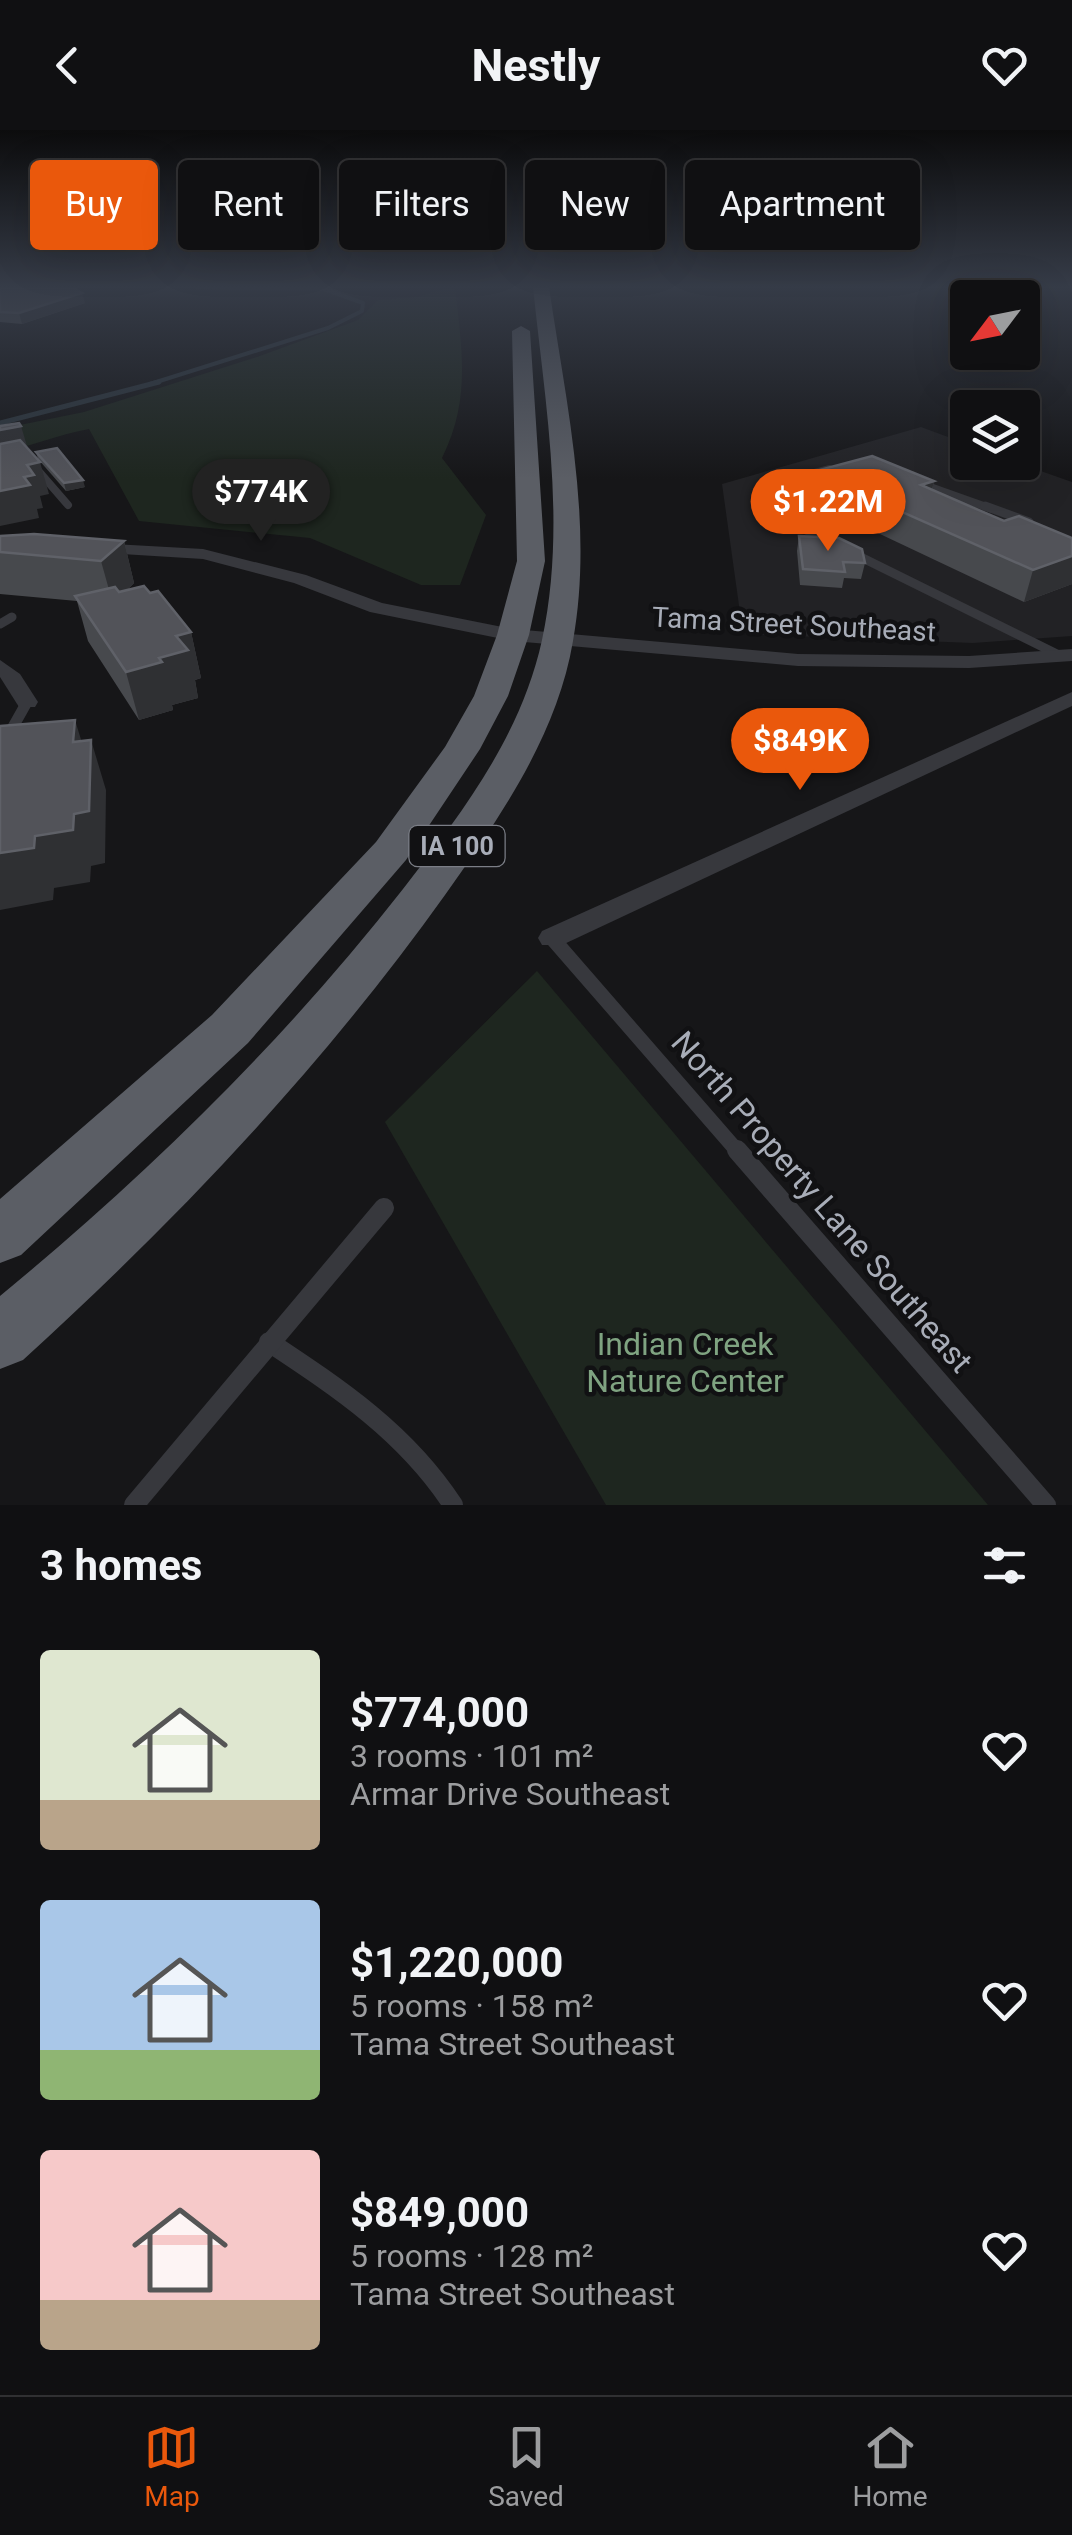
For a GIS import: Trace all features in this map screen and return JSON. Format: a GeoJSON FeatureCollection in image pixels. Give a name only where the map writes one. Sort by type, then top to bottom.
{"type":"FeatureCollection","features":[{"type":"Feature","properties":{"kind":"highway","name":"IA 100"},"geometry":{"type":"LineString","coordinates":[[0,1236],[230,1028],[391,851],[435,792],[492,696],[513,635],[531,561],[521,351]]}},
{"type":"Feature","properties":{"kind":"highway","name":"IA 100"},"geometry":{"type":"LineString","coordinates":[[0,1337],[65,1282],[284,1066],[375,961],[512,765],[542,708],[558,640],[568,562],[547,351]]}},
{"type":"Feature","properties":{"kind":"street","name":"Tama Street Southeast"},"geometry":{"type":"LineString","coordinates":[[76,548],[203,554],[300,579],[377,608],[558,640],[815,661],[969,662],[1066,656]]}},
{"type":"Feature","properties":{"kind":"street"},"geometry":{"type":"LineString","coordinates":[[0,666],[13,678],[27,702]]}},
{"type":"Feature","properties":{"kind":"street"},"geometry":{"type":"LineString","coordinates":[[552,938],[1072,698]]}},
{"type":"Feature","properties":{"kind":"lane"},"geometry":{"type":"LineString","coordinates":[[16,466],[32,463],[68,505]]}},
{"type":"Feature","properties":{"kind":"lane"},"geometry":{"type":"LineString","coordinates":[[776,483],[839,466]]}},
{"type":"Feature","properties":{"kind":"lane"},"geometry":{"type":"LineString","coordinates":[[908,480],[964,496],[1036,525]]}},
{"type":"Feature","properties":{"kind":"lane"},"geometry":{"type":"LineString","coordinates":[[804,529],[1066,656]]}},
{"type":"Feature","properties":{"kind":"lane"},"geometry":{"type":"LineString","coordinates":[[0,624],[12,618]]}},
{"type":"Feature","properties":{"kind":"lane"},"geometry":{"type":"LineString","coordinates":[[0,750],[27,702]]}},
{"type":"Feature","properties":{"kind":"lane","name":"North Property Lane Southeast"},"geometry":{"type":"LineString","coordinates":[[552,938],[1046,1505]]}},
{"type":"Feature","properties":{"kind":"lane"},"geometry":{"type":"LineString","coordinates":[[134,1505],[384,1208]]}},
{"type":"Feature","properties":{"kind":"lane"},"geometry":{"type":"LineString","coordinates":[[269,1342],[401,1436],[423,1459],[452,1505]]}},
{"type":"Feature","properties":{"kind":"shaded area"},"geometry":{"type":"Polygon","coordinates":[[[921,427],[950,438],[950,480],[1040,480],[1040,471],[1072,482],[1072,636],[973,643],[743,634],[722,484],[921,427]]]}},
{"type":"Feature","properties":{"kind":"green space"},"geometry":{"type":"Polygon","coordinates":[[[273,351],[461,351],[461,395],[442,458],[486,515],[460,585],[421,585],[310,538],[139,521],[89,429],[0,453],[0,429],[84,412],[273,351]]]}},
{"type":"Feature","properties":{"kind":"green space","name":"Indian Creek Nature Center"},"geometry":{"type":"Polygon","coordinates":[[[537,971],[988,1505],[606,1505],[385,1122],[537,971]]]}},
{"type":"Feature","properties":{"kind":"building"},"geometry":{"type":"Polygon","coordinates":[[[0,426],[21,426],[0,430],[0,426]]]}},
{"type":"Feature","properties":{"kind":"building"},"geometry":{"type":"Polygon","coordinates":[[[20,440],[40,462],[27,465],[34,475],[24,477],[30,485],[0,491],[0,444],[20,440]]]}},
{"type":"Feature","properties":{"kind":"building"},"geometry":{"type":"Polygon","coordinates":[[[57,448],[83,480],[64,483],[36,452],[57,448]]]}},
{"type":"Feature","properties":{"kind":"building"},"geometry":{"type":"Polygon","coordinates":[[[872,456],[934,481],[921,485],[1004,521],[1019,516],[1072,538],[1072,556],[1033,570],[812,472],[872,456]]]}},
{"type":"Feature","properties":{"kind":"building"},"geometry":{"type":"Polygon","coordinates":[[[34,534],[124,541],[101,561],[0,552],[0,536],[34,534]]]}},
{"type":"Feature","properties":{"kind":"building"},"geometry":{"type":"Polygon","coordinates":[[[799,536],[839,538],[862,549],[865,563],[843,562],[845,572],[803,569],[799,536]]]}},
{"type":"Feature","properties":{"kind":"building"},"geometry":{"type":"Polygon","coordinates":[[[144,586],[150,593],[158,591],[191,632],[176,636],[188,650],[126,672],[75,596],[115,587],[119,592],[144,586]]]}},
{"type":"Feature","properties":{"kind":"building"},"geometry":{"type":"Polygon","coordinates":[[[75,720],[73,742],[91,740],[89,811],[74,814],[73,830],[35,836],[34,848],[0,853],[0,726],[75,720]]]}},
{"type":"Feature","properties":{"kind":"waterway"},"geometry":{"type":"LineString","coordinates":[[150,384],[254,351]]}},
{"type":"Feature","properties":{"kind":"waterway"},"geometry":{"type":"LineString","coordinates":[[0,423],[159,382]]}}]}
